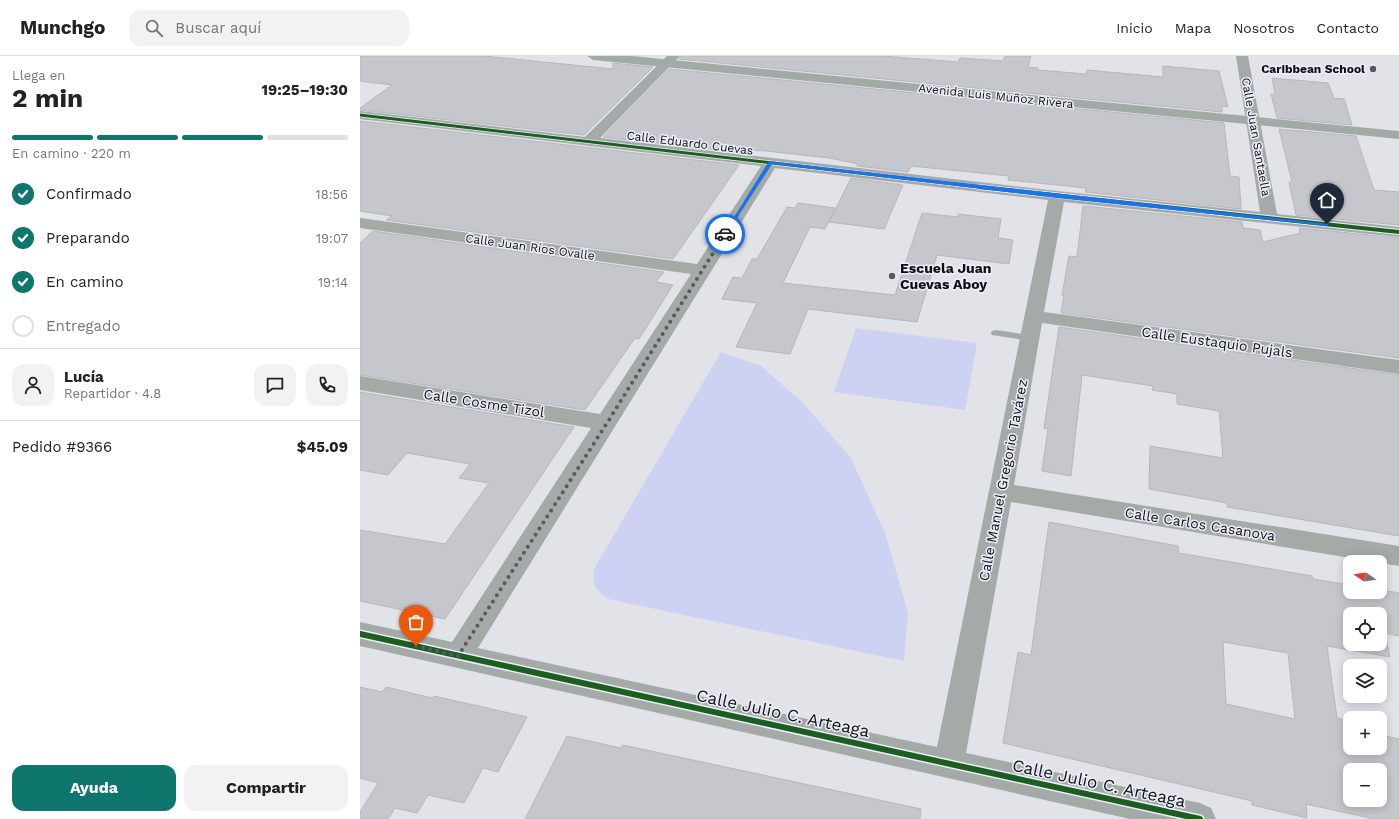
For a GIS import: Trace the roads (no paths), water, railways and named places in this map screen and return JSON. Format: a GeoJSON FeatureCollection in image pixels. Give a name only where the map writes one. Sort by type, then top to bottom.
{"type":"FeatureCollection","features":[{"type":"Feature","properties":{"kind":"street","name":"Avenida Luis Muñoz Rivera"},"geometry":{"type":"LineString","coordinates":[[593,56],[670,60],[1399,135]]}},
{"type":"Feature","properties":{"kind":"street","name":"Calle Juan Santaella"},"geometry":{"type":"LineString","coordinates":[[1242,56],[1269,218]]}},
{"type":"Feature","properties":{"kind":"street"},"geometry":{"type":"LineString","coordinates":[[589,142],[670,60]]}},
{"type":"Feature","properties":{"kind":"street","name":"Calle Eduardo Cuevas"},"geometry":{"type":"LineString","coordinates":[[360,115],[1057,196],[1399,232]]}},
{"type":"Feature","properties":{"kind":"street"},"geometry":{"type":"LineString","coordinates":[[458,656],[607,423],[701,270],[771,162]]}},
{"type":"Feature","properties":{"kind":"street","name":"Calle Manuel Gregorio Tavárez"},"geometry":{"type":"LineString","coordinates":[[949,764],[1057,196]]}},
{"type":"Feature","properties":{"kind":"street","name":"Calle Juan Ríos Ovalle"},"geometry":{"type":"LineString","coordinates":[[360,223],[701,270]]}},
{"type":"Feature","properties":{"kind":"street","name":"Calle Eustaquio Pujals"},"geometry":{"type":"LineString","coordinates":[[1032,327],[1399,367]]}},
{"type":"Feature","properties":{"kind":"street","name":"Calle Cosme Tizol"},"geometry":{"type":"LineString","coordinates":[[360,383],[607,423]]}},
{"type":"Feature","properties":{"kind":"street","name":"Calle Carlos Casanova"},"geometry":{"type":"LineString","coordinates":[[1001,492],[1399,556]]}},
{"type":"Feature","properties":{"kind":"street","name":"Calle Julio C. Arteaga"},"geometry":{"type":"LineString","coordinates":[[360,634],[1200,819]]}},
{"type":"Feature","properties":{"kind":"lane"},"geometry":{"type":"LineString","coordinates":[[996,333],[1032,327]]}},
{"type":"Feature","properties":{"kind":"place","name":"Caribbean School"},"geometry":{"type":"Point","coordinates":[1373,69]}},
{"type":"Feature","properties":{"kind":"place","name":"Escuela Juan Cuevas Aboy"},"geometry":{"type":"Point","coordinates":[892,276]}}]}
